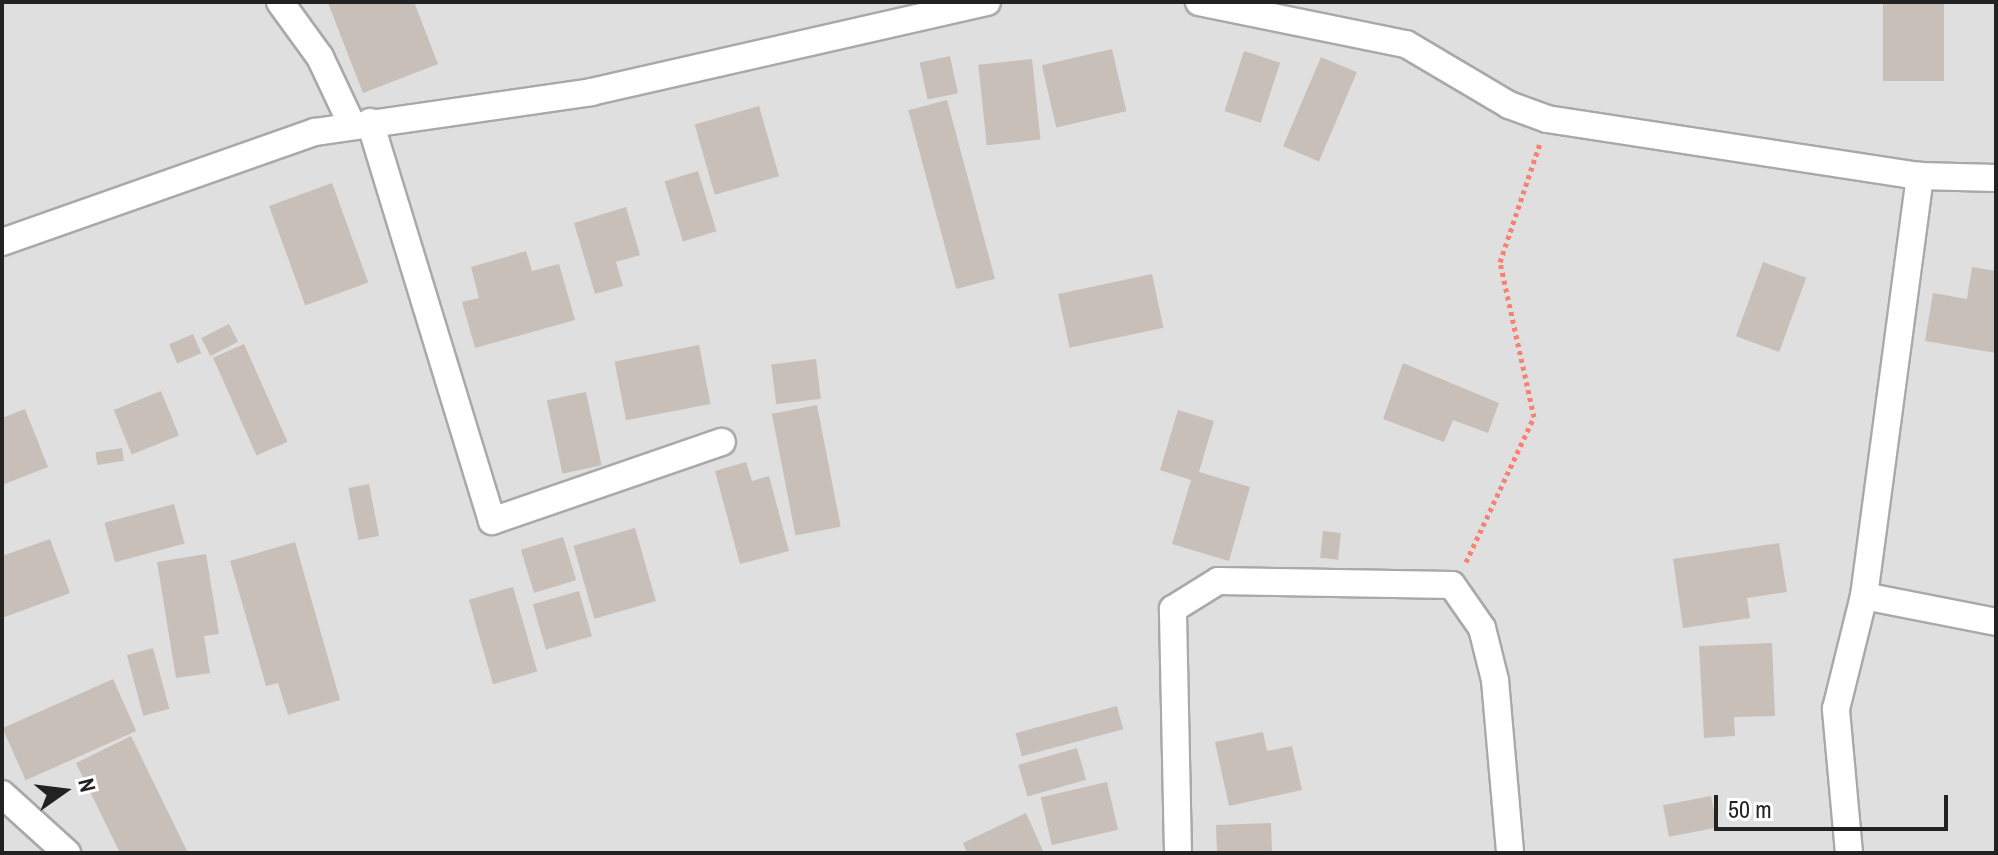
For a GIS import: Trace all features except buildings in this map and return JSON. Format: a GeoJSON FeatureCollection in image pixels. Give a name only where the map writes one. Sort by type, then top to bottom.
{"type":"FeatureCollection","features":[{"type":"Feature","properties":{"kind":"street"},"geometry":{"type":"LineString","coordinates":[[280,2],[320,57],[361,123],[492,521],[722,442]]}},
{"type":"Feature","properties":{"kind":"street"},"geometry":{"type":"LineString","coordinates":[[2,242],[192,173],[361,123],[591,92],[987,2]]}},
{"type":"Feature","properties":{"kind":"street"},"geometry":{"type":"LineString","coordinates":[[1199,2],[1406,44],[1509,105],[1547,119],[1920,176],[1996,178]]}},
{"type":"Feature","properties":{"kind":"street"},"geometry":{"type":"LineString","coordinates":[[1849,853],[1836,709],[1864,596],[1920,176]]}},
{"type":"Feature","properties":{"kind":"street"},"geometry":{"type":"LineString","coordinates":[[1178,853],[1173,609],[1218,581],[1452,585],[1482,628],[1495,680],[1510,853]]}},
{"type":"Feature","properties":{"kind":"street"},"geometry":{"type":"LineString","coordinates":[[1864,596],[1996,622]]}},
{"type":"Feature","properties":{"kind":"street"},"geometry":{"type":"LineString","coordinates":[[2,794],[67,853]]}},
{"type":"Feature","properties":{"kind":"path"},"geometry":{"type":"LineString","coordinates":[[1452,585],[1487,530],[1534,417],[1500,262],[1547,119]]}},
{"type":"Feature","properties":{"kind":"shaded area"},"geometry":{"type":"Polygon","coordinates":[[[2,2],[1996,2],[1996,853],[2,853],[2,2]]]}}]}
